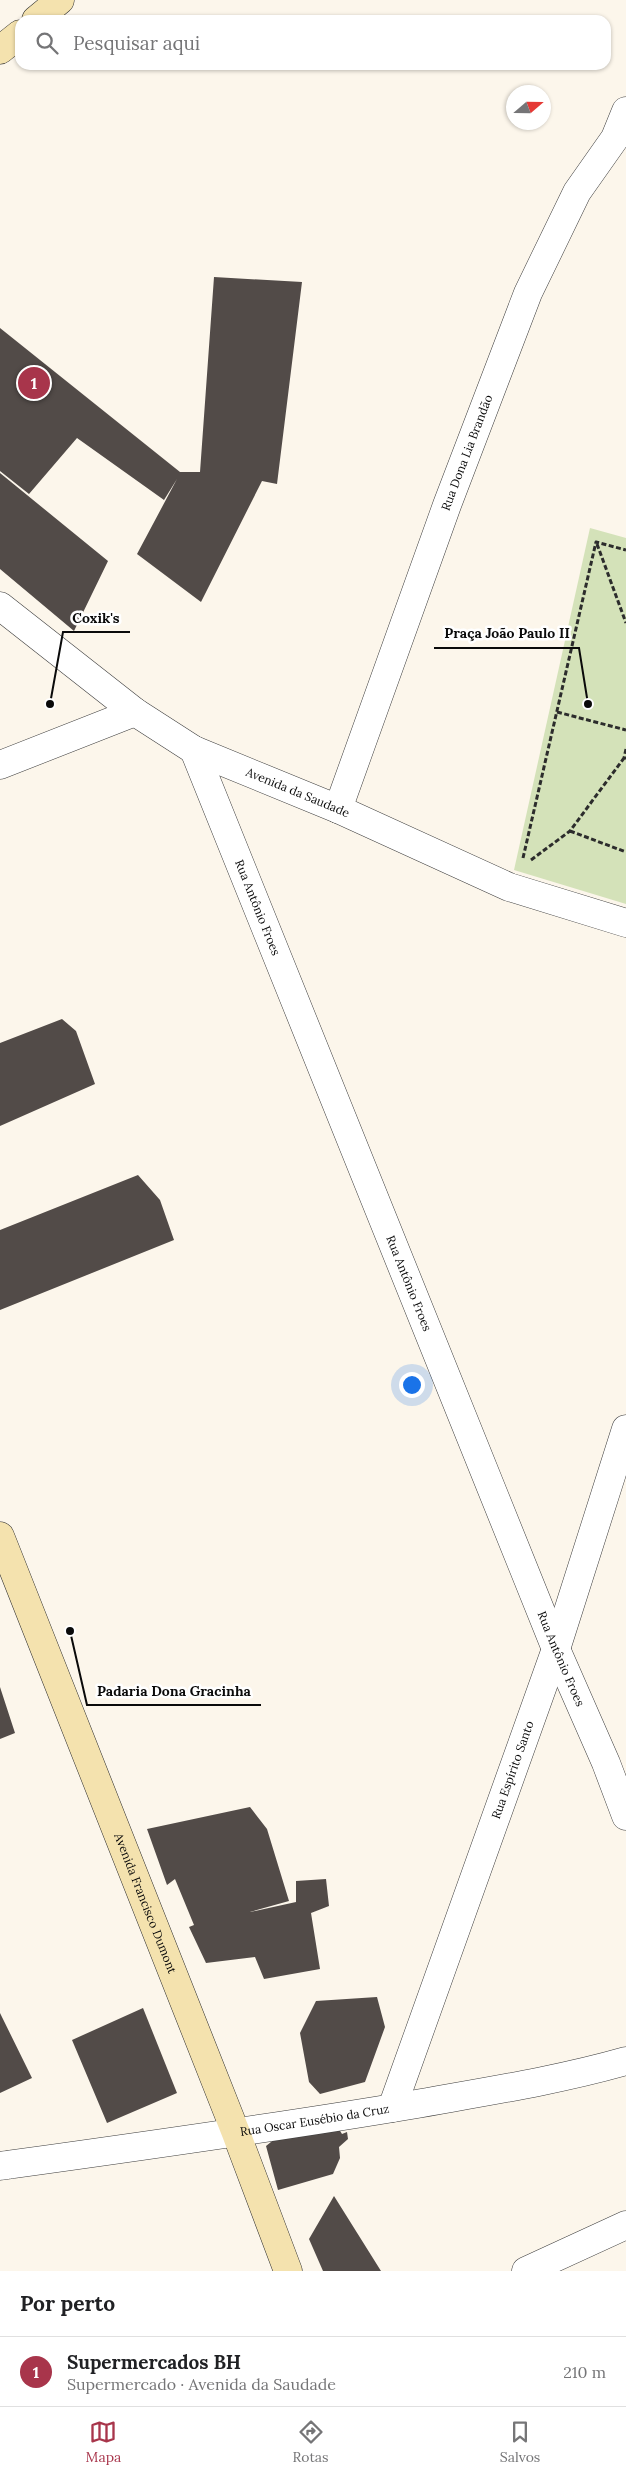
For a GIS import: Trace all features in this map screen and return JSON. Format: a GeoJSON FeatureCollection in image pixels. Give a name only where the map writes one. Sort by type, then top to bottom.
{"type":"FeatureCollection","features":[{"type":"Feature","properties":{"kind":"street"},"geometry":{"type":"LineString","coordinates":[[42,15],[60,0]]}},
{"type":"Feature","properties":{"kind":"street"},"geometry":{"type":"LineString","coordinates":[[0,50],[15,38]]}},
{"type":"Feature","properties":{"kind":"street","name":"Rua Dona Lia Brandão"},"geometry":{"type":"LineString","coordinates":[[338,809],[444,514],[528,293],[577,192],[615,138],[626,111]]}},
{"type":"Feature","properties":{"kind":"street","name":"Avenida da Saudade"},"geometry":{"type":"LineString","coordinates":[[0,606],[135,712],[194,750],[338,809],[509,887],[626,924]]}},
{"type":"Feature","properties":{"kind":"street"},"geometry":{"type":"LineString","coordinates":[[0,765],[135,712]]}},
{"type":"Feature","properties":{"kind":"street","name":"Rua Antônio Froes"},"geometry":{"type":"LineString","coordinates":[[194,750],[556,1649],[616,1762],[626,1816]]}},
{"type":"Feature","properties":{"kind":"street","name":"Rua Espírito Santo"},"geometry":{"type":"LineString","coordinates":[[392,2108],[556,1649],[626,1429]]}},
{"type":"Feature","properties":{"kind":"street","name":"Avenida Francisco Dumont"},"geometry":{"type":"LineString","coordinates":[[0,1536],[236,2133],[288,2271]]}},
{"type":"Feature","properties":{"kind":"street","name":"Rua Oscar Eusébio da Cruz"},"geometry":{"type":"LineString","coordinates":[[0,2166],[236,2133],[392,2108],[521,2086],[626,2061]]}},
{"type":"Feature","properties":{"kind":"street"},"geometry":{"type":"LineString","coordinates":[[526,2271],[626,2225]]}},
{"type":"Feature","properties":{"kind":"path"},"geometry":{"type":"LineString","coordinates":[[596,542],[626,550]]}},
{"type":"Feature","properties":{"kind":"path"},"geometry":{"type":"LineString","coordinates":[[596,542],[626,623]]}},
{"type":"Feature","properties":{"kind":"path"},"geometry":{"type":"LineString","coordinates":[[523,859],[596,542]]}},
{"type":"Feature","properties":{"kind":"path"},"geometry":{"type":"LineString","coordinates":[[556,712],[626,730]]}},
{"type":"Feature","properties":{"kind":"path"},"geometry":{"type":"LineString","coordinates":[[528,863],[570,831],[625,758],[626,749]]}},
{"type":"Feature","properties":{"kind":"path"},"geometry":{"type":"LineString","coordinates":[[570,831],[626,852]]}},
{"type":"Feature","properties":{"kind":"green space"},"geometry":{"type":"Polygon","coordinates":[[[590,528],[626,538],[626,904],[514,870],[590,528]]]}},
{"type":"Feature","properties":{"kind":"building"},"geometry":{"type":"Polygon","coordinates":[[[214,277],[302,282],[277,484],[262,481],[201,602],[137,554],[177,479],[164,500],[77,438],[29,494],[0,471],[0,328],[180,472],[200,472],[214,277]]]}},
{"type":"Feature","properties":{"kind":"building"},"geometry":{"type":"Polygon","coordinates":[[[0,473],[108,561],[74,631],[0,569],[0,473]]]}},
{"type":"Feature","properties":{"kind":"building"},"geometry":{"type":"Polygon","coordinates":[[[62,1019],[76,1031],[95,1084],[0,1126],[0,1043],[62,1019]]]}},
{"type":"Feature","properties":{"kind":"building"},"geometry":{"type":"Polygon","coordinates":[[[138,1175],[160,1200],[174,1240],[0,1310],[0,1230],[138,1175]]]}},
{"type":"Feature","properties":{"kind":"building"},"geometry":{"type":"Polygon","coordinates":[[[0,1687],[15,1733],[0,1739],[0,1687]]]}},
{"type":"Feature","properties":{"kind":"building"},"geometry":{"type":"Polygon","coordinates":[[[250,1807],[267,1829],[289,1901],[250,1912],[296,1902],[296,1881],[326,1879],[329,1906],[311,1913],[320,1969],[264,1979],[255,1957],[206,1963],[189,1927],[194,1925],[175,1879],[167,1885],[147,1829],[250,1807]]]}},
{"type":"Feature","properties":{"kind":"building"},"geometry":{"type":"Polygon","coordinates":[[[377,1997],[385,2027],[365,2082],[320,2094],[309,2082],[300,2033],[316,2001],[377,1997]]]}},
{"type":"Feature","properties":{"kind":"building"},"geometry":{"type":"Polygon","coordinates":[[[143,2008],[177,2093],[107,2123],[72,2040],[143,2008]]]}},
{"type":"Feature","properties":{"kind":"building"},"geometry":{"type":"Polygon","coordinates":[[[0,2013],[32,2078],[0,2093],[0,2013]]]}},
{"type":"Feature","properties":{"kind":"building"},"geometry":{"type":"Polygon","coordinates":[[[334,2121],[342,2134],[347,2132],[348,2139],[339,2147],[340,2158],[333,2174],[278,2190],[266,2146],[281,2134],[334,2121]]]}},
{"type":"Feature","properties":{"kind":"building"},"geometry":{"type":"Polygon","coordinates":[[[334,2196],[381,2271],[323,2271],[309,2239],[334,2196]]]}},
{"type":"Feature","properties":{"kind":"place","name":"Supermercados BH"},"geometry":{"type":"Point","coordinates":[34,383]}},
{"type":"Feature","properties":{"kind":"place","name":"Coxik's"},"geometry":{"type":"Point","coordinates":[50,704]}},
{"type":"Feature","properties":{"kind":"place","name":"Praça João Paulo II"},"geometry":{"type":"Point","coordinates":[588,704]}},
{"type":"Feature","properties":{"kind":"place","name":"Padaria Dona Gracinha"},"geometry":{"type":"Point","coordinates":[70,1631]}}]}
